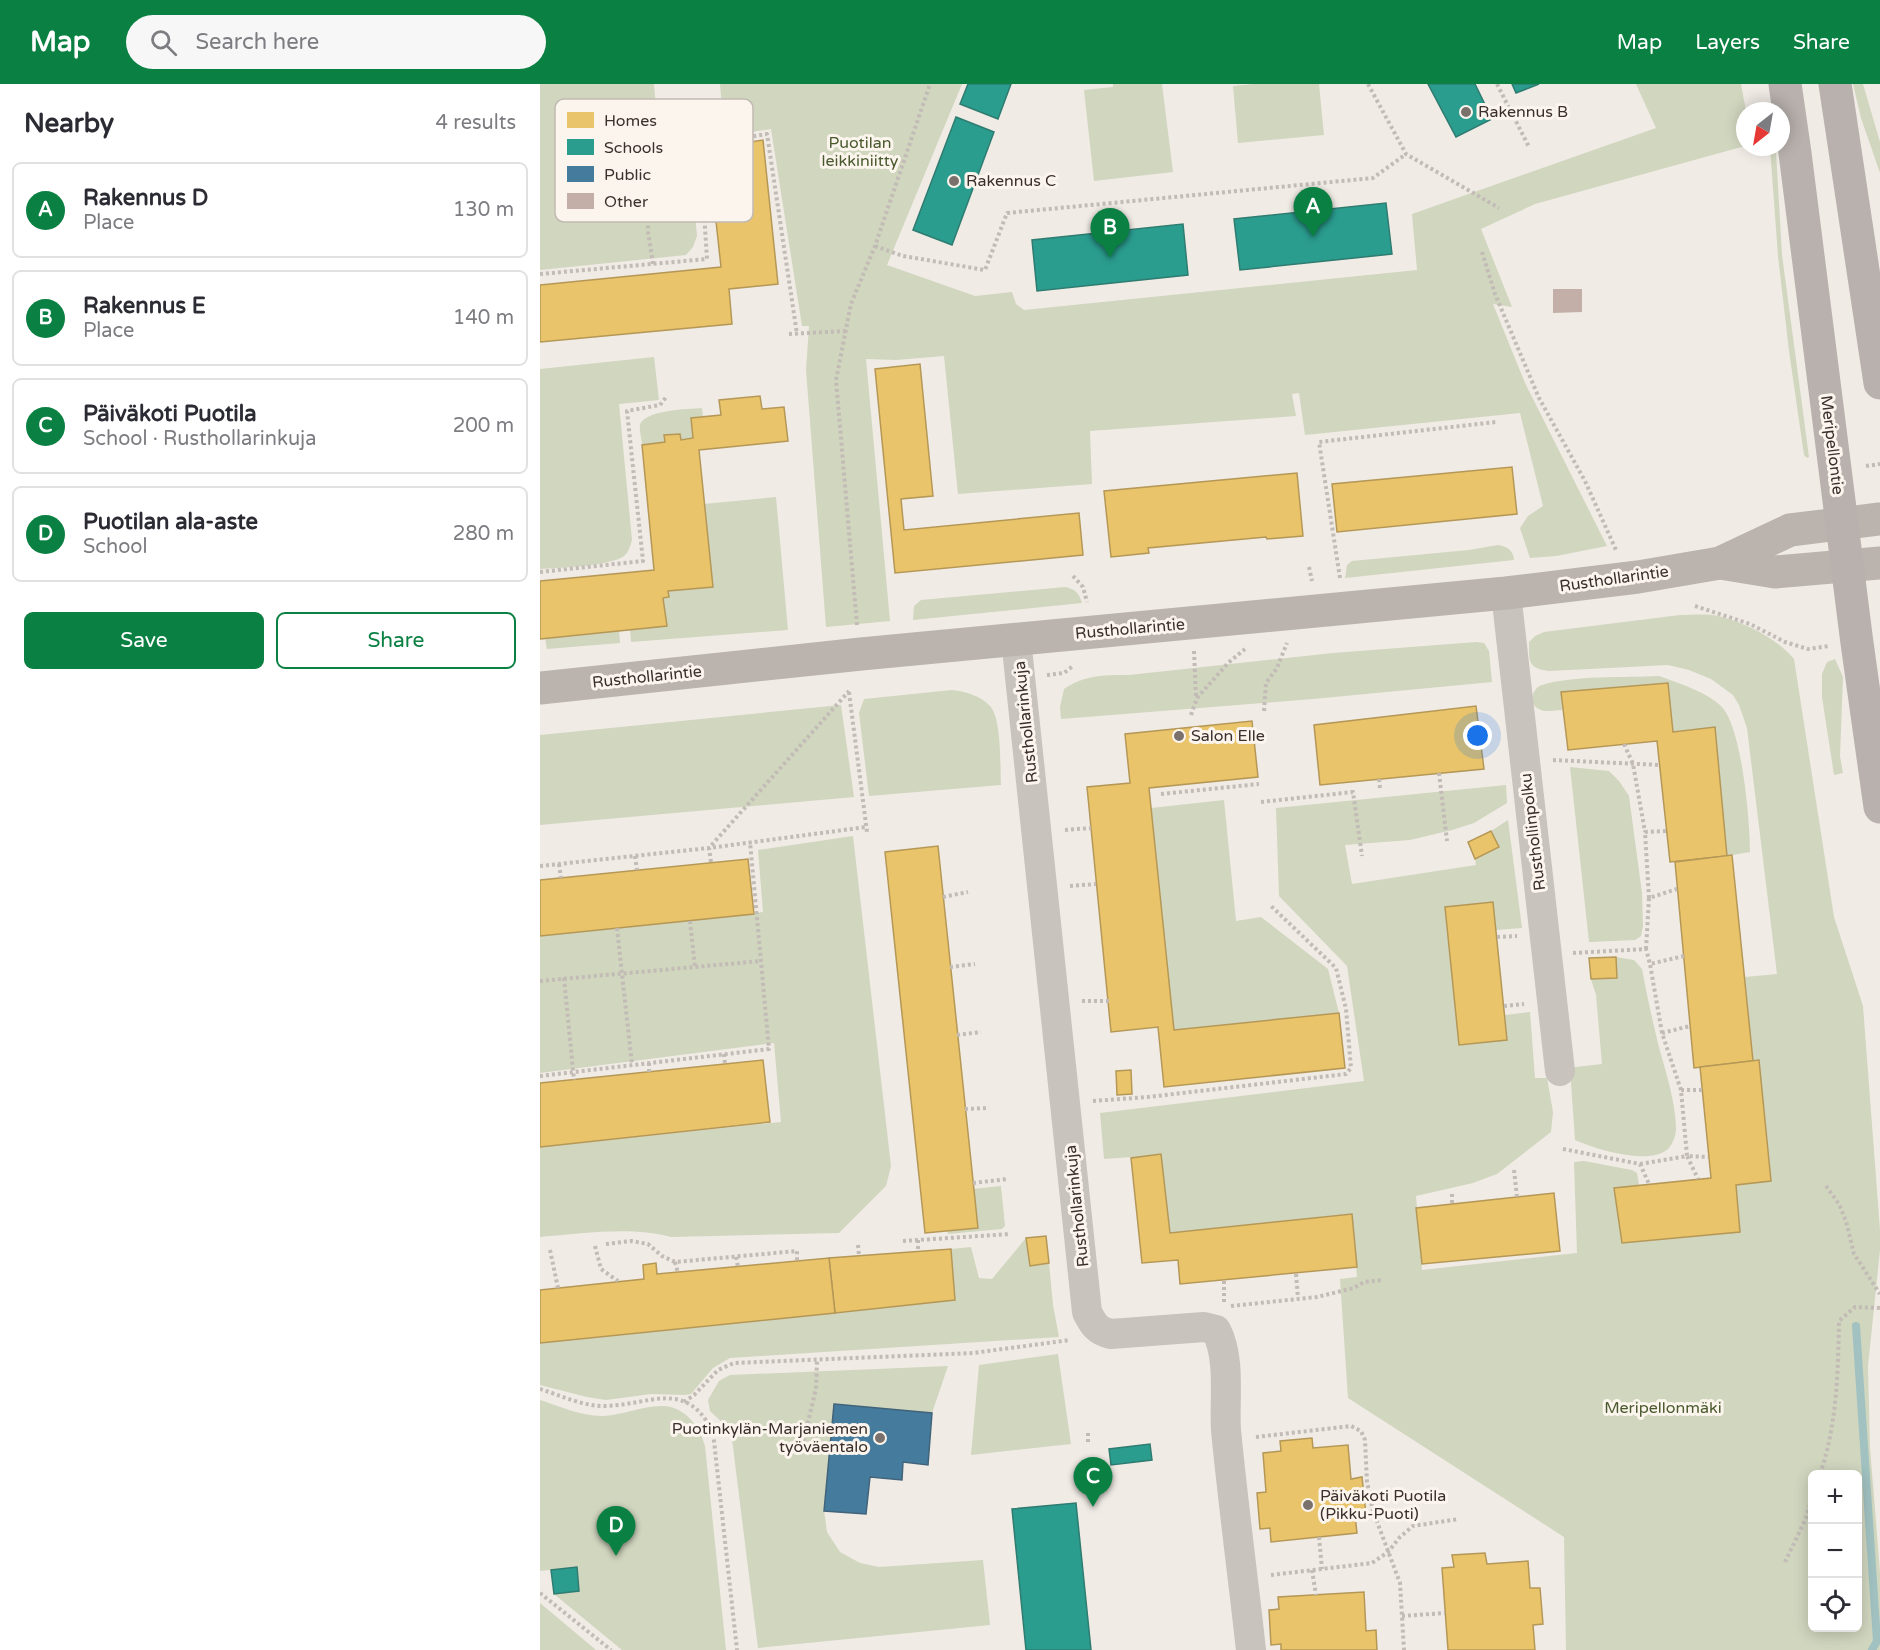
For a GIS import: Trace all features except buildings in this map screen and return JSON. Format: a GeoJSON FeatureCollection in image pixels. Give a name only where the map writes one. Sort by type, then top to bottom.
{"type":"FeatureCollection","features":[{"type":"Feature","properties":{"kind":"main road","name":"Meripellontie"},"geometry":{"type":"LineString","coordinates":[[1785,84],[1880,807]]}},
{"type":"Feature","properties":{"kind":"main road"},"geometry":{"type":"LineString","coordinates":[[1835,84],[1880,383]]}},
{"type":"Feature","properties":{"kind":"main road","name":"Rusthollarintie"},"geometry":{"type":"LineString","coordinates":[[540,688],[1016,639],[1506,593],[1649,576],[1720,563],[1790,530],[1880,519]]}},
{"type":"Feature","properties":{"kind":"main road","name":"Rusthollarintie"},"geometry":{"type":"LineString","coordinates":[[1720,563],[1775,572],[1880,563]]}},
{"type":"Feature","properties":{"kind":"street","name":"Rusthollinpolku"},"geometry":{"type":"LineString","coordinates":[[1506,593],[1560,1071]]}},
{"type":"Feature","properties":{"kind":"street","name":"Rusthollarinkuja"},"geometry":{"type":"LineString","coordinates":[[1016,639],[1087,1312],[1094,1326]]}},
{"type":"Feature","properties":{"kind":"street"},"geometry":{"type":"LineString","coordinates":[[1094,1326],[1112,1334],[1204,1327],[1216,1330],[1221,1339],[1224,1358],[1226,1428],[1251,1650]]}},
{"type":"Feature","properties":{"kind":"path"},"geometry":{"type":"LineString","coordinates":[[858,634],[836,380],[851,304],[875,246],[930,84]]}},
{"type":"Feature","properties":{"kind":"path"},"geometry":{"type":"LineString","coordinates":[[1368,84],[1406,154],[1499,208]]}},
{"type":"Feature","properties":{"kind":"path"},"geometry":{"type":"LineString","coordinates":[[1497,84],[1528,147]]}},
{"type":"Feature","properties":{"kind":"path"},"geometry":{"type":"LineString","coordinates":[[753,136],[767,134],[797,334]]}},
{"type":"Feature","properties":{"kind":"path"},"geometry":{"type":"LineString","coordinates":[[875,246],[903,256],[985,270],[1007,213],[1373,178],[1406,154]]}},
{"type":"Feature","properties":{"kind":"path"},"geometry":{"type":"LineString","coordinates":[[648,222],[653,264]]}},
{"type":"Feature","properties":{"kind":"path"},"geometry":{"type":"LineString","coordinates":[[540,274],[707,259],[705,222]]}},
{"type":"Feature","properties":{"kind":"path"},"geometry":{"type":"LineString","coordinates":[[1482,252],[1495,294],[1539,398],[1585,481],[1617,554]]}},
{"type":"Feature","properties":{"kind":"path"},"geometry":{"type":"LineString","coordinates":[[789,334],[846,331]]}},
{"type":"Feature","properties":{"kind":"path"},"geometry":{"type":"LineString","coordinates":[[540,572],[643,561],[627,411],[660,405],[667,396]]}},
{"type":"Feature","properties":{"kind":"path"},"geometry":{"type":"LineString","coordinates":[[1341,585],[1319,442],[1496,422]]}},
{"type":"Feature","properties":{"kind":"path"},"geometry":{"type":"LineString","coordinates":[[1309,567],[1313,587]]}},
{"type":"Feature","properties":{"kind":"path"},"geometry":{"type":"LineString","coordinates":[[1073,576],[1083,587],[1088,611]]}},
{"type":"Feature","properties":{"kind":"path"},"geometry":{"type":"LineString","coordinates":[[1695,606],[1750,624],[1785,642],[1808,649]]}},
{"type":"Feature","properties":{"kind":"path"},"geometry":{"type":"LineString","coordinates":[[1263,711],[1266,683],[1277,668],[1287,642]]}},
{"type":"Feature","properties":{"kind":"path"},"geometry":{"type":"LineString","coordinates":[[1197,698],[1228,663],[1251,645]]}},
{"type":"Feature","properties":{"kind":"path"},"geometry":{"type":"LineString","coordinates":[[1191,716],[1197,698],[1194,651]]}},
{"type":"Feature","properties":{"kind":"path"},"geometry":{"type":"LineString","coordinates":[[540,866],[709,848],[750,842],[867,830],[849,691],[709,848],[711,862]]}},
{"type":"Feature","properties":{"kind":"path"},"geometry":{"type":"LineString","coordinates":[[1624,744],[1633,764],[1645,832],[1649,898],[1646,948],[1662,1033],[1681,1090],[1687,1156],[1698,1179]]}},
{"type":"Feature","properties":{"kind":"path"},"geometry":{"type":"LineString","coordinates":[[1525,762],[1561,759],[1660,765]]}},
{"type":"Feature","properties":{"kind":"path"},"geometry":{"type":"LineString","coordinates":[[1439,773],[1446,841]]}},
{"type":"Feature","properties":{"kind":"path"},"geometry":{"type":"LineString","coordinates":[[1379,779],[1380,788]]}},
{"type":"Feature","properties":{"kind":"path"},"geometry":{"type":"LineString","coordinates":[[1220,781],[1220,788]]}},
{"type":"Feature","properties":{"kind":"path"},"geometry":{"type":"LineString","coordinates":[[1161,794],[1259,784]]}},
{"type":"Feature","properties":{"kind":"path"},"geometry":{"type":"LineString","coordinates":[[1179,785],[1180,792]]}},
{"type":"Feature","properties":{"kind":"path"},"geometry":{"type":"LineString","coordinates":[[1261,802],[1353,792],[1362,856]]}},
{"type":"Feature","properties":{"kind":"path"},"geometry":{"type":"LineString","coordinates":[[1063,830],[1091,828]]}},
{"type":"Feature","properties":{"kind":"path"},"geometry":{"type":"LineString","coordinates":[[1645,832],[1667,831]]}},
{"type":"Feature","properties":{"kind":"path"},"geometry":{"type":"LineString","coordinates":[[540,1076],[769,1049],[750,842]]}},
{"type":"Feature","properties":{"kind":"path"},"geometry":{"type":"LineString","coordinates":[[635,856],[637,870]]}},
{"type":"Feature","properties":{"kind":"path"},"geometry":{"type":"LineString","coordinates":[[559,864],[561,878]]}},
{"type":"Feature","properties":{"kind":"path"},"geometry":{"type":"LineString","coordinates":[[1068,886],[1096,884]]}},
{"type":"Feature","properties":{"kind":"path"},"geometry":{"type":"LineString","coordinates":[[1649,898],[1677,889]]}},
{"type":"Feature","properties":{"kind":"path"},"geometry":{"type":"LineString","coordinates":[[943,897],[968,892]]}},
{"type":"Feature","properties":{"kind":"path"},"geometry":{"type":"LineString","coordinates":[[1066,1103],[1148,1097],[1346,1074],[1351,1068],[1346,1009],[1336,968],[1269,905]]}},
{"type":"Feature","properties":{"kind":"path"},"geometry":{"type":"LineString","coordinates":[[690,921],[695,967]]}},
{"type":"Feature","properties":{"kind":"path"},"geometry":{"type":"LineString","coordinates":[[617,928],[632,1065]]}},
{"type":"Feature","properties":{"kind":"path"},"geometry":{"type":"LineString","coordinates":[[1547,954],[1646,948]]}},
{"type":"Feature","properties":{"kind":"path"},"geometry":{"type":"LineString","coordinates":[[1650,964],[1683,956]]}},
{"type":"Feature","properties":{"kind":"path"},"geometry":{"type":"LineString","coordinates":[[540,981],[761,961]]}},
{"type":"Feature","properties":{"kind":"path"},"geometry":{"type":"LineString","coordinates":[[950,967],[975,964]]}},
{"type":"Feature","properties":{"kind":"path"},"geometry":{"type":"LineString","coordinates":[[564,978],[574,1080]]}},
{"type":"Feature","properties":{"kind":"path"},"geometry":{"type":"LineString","coordinates":[[1080,1001],[1108,1001]]}},
{"type":"Feature","properties":{"kind":"path"},"geometry":{"type":"LineString","coordinates":[[1504,1006],[1526,1004]]}},
{"type":"Feature","properties":{"kind":"path"},"geometry":{"type":"LineString","coordinates":[[1662,1033],[1690,1026]]}},
{"type":"Feature","properties":{"kind":"path"},"geometry":{"type":"LineString","coordinates":[[957,1035],[981,1032]]}},
{"type":"Feature","properties":{"kind":"path"},"geometry":{"type":"LineString","coordinates":[[724,1054],[725,1064]]}},
{"type":"Feature","properties":{"kind":"path"},"geometry":{"type":"LineString","coordinates":[[649,1063],[649,1072]]}},
{"type":"Feature","properties":{"kind":"path"},"geometry":{"type":"LineString","coordinates":[[1318,1071],[1318,1077]]}},
{"type":"Feature","properties":{"kind":"path"},"geometry":{"type":"LineString","coordinates":[[1263,1077],[1264,1084]]}},
{"type":"Feature","properties":{"kind":"path"},"geometry":{"type":"LineString","coordinates":[[1202,1084],[1203,1091]]}},
{"type":"Feature","properties":{"kind":"path"},"geometry":{"type":"LineString","coordinates":[[1681,1090],[1702,1090]]}},
{"type":"Feature","properties":{"kind":"path"},"geometry":{"type":"LineString","coordinates":[[965,1110],[989,1108]]}},
{"type":"Feature","properties":{"kind":"path"},"geometry":{"type":"LineString","coordinates":[[1563,1149],[1640,1164],[1687,1156],[1708,1157]]}},
{"type":"Feature","properties":{"kind":"path"},"geometry":{"type":"LineString","coordinates":[[1640,1164],[1649,1184]]}},
{"type":"Feature","properties":{"kind":"path"},"geometry":{"type":"LineString","coordinates":[[1514,1170],[1517,1197]]}},
{"type":"Feature","properties":{"kind":"path"},"geometry":{"type":"LineString","coordinates":[[973,1183],[1008,1179]]}},
{"type":"Feature","properties":{"kind":"path"},"geometry":{"type":"LineString","coordinates":[[1826,1185],[1839,1204],[1846,1221],[1854,1254],[1880,1294]]}},
{"type":"Feature","properties":{"kind":"path"},"geometry":{"type":"LineString","coordinates":[[1452,1194],[1452,1204]]}},
{"type":"Feature","properties":{"kind":"path"},"geometry":{"type":"LineString","coordinates":[[903,1241],[1010,1234]]}},
{"type":"Feature","properties":{"kind":"path"},"geometry":{"type":"LineString","coordinates":[[918,1240],[918,1252]]}},
{"type":"Feature","properties":{"kind":"path"},"geometry":{"type":"LineString","coordinates":[[606,1244],[631,1241],[648,1244],[662,1256],[675,1262],[797,1251],[797,1262]]}},
{"type":"Feature","properties":{"kind":"path"},"geometry":{"type":"LineString","coordinates":[[596,1245],[601,1269],[618,1281]]}},
{"type":"Feature","properties":{"kind":"path"},"geometry":{"type":"LineString","coordinates":[[858,1245],[859,1256]]}},
{"type":"Feature","properties":{"kind":"path"},"geometry":{"type":"LineString","coordinates":[[550,1250],[558,1288]]}},
{"type":"Feature","properties":{"kind":"path"},"geometry":{"type":"LineString","coordinates":[[736,1257],[738,1267]]}},
{"type":"Feature","properties":{"kind":"path"},"geometry":{"type":"LineString","coordinates":[[675,1262],[678,1273]]}},
{"type":"Feature","properties":{"kind":"path"},"geometry":{"type":"LineString","coordinates":[[1296,1274],[1298,1298]]}},
{"type":"Feature","properties":{"kind":"path"},"geometry":{"type":"LineString","coordinates":[[1224,1281],[1224,1306],[1317,1297],[1354,1288],[1364,1282],[1383,1280]]}},
{"type":"Feature","properties":{"kind":"path"},"geometry":{"type":"LineString","coordinates":[[1821,1470],[1828,1451],[1838,1382],[1839,1321],[1855,1307],[1880,1308]]}},
{"type":"Feature","properties":{"kind":"path"},"geometry":{"type":"LineString","coordinates":[[684,1402],[718,1370],[734,1363],[973,1353],[1068,1341],[1094,1326]]}},
{"type":"Feature","properties":{"kind":"path"},"geometry":{"type":"LineString","coordinates":[[802,1447],[816,1389],[816,1360]]}},
{"type":"Feature","properties":{"kind":"path"},"geometry":{"type":"LineString","coordinates":[[540,1389],[586,1404],[602,1406],[668,1397],[697,1409],[705,1418],[713,1432],[737,1650]]}},
{"type":"Feature","properties":{"kind":"path"},"geometry":{"type":"LineString","coordinates":[[1248,1435],[1269,1436],[1351,1426],[1361,1431],[1365,1440],[1367,1482],[1373,1511],[1400,1583],[1404,1650]]}},
{"type":"Feature","properties":{"kind":"path"},"geometry":{"type":"LineString","coordinates":[[1088,1433],[1088,1442]]}},
{"type":"Feature","properties":{"kind":"path"},"geometry":{"type":"LineString","coordinates":[[1785,1562],[1808,1511]]}},
{"type":"Feature","properties":{"kind":"path"},"geometry":{"type":"LineString","coordinates":[[1243,1579],[1372,1563],[1388,1552],[1413,1526],[1459,1519]]}},
{"type":"Feature","properties":{"kind":"path"},"geometry":{"type":"LineString","coordinates":[[1319,1537],[1322,1569]]}},
{"type":"Feature","properties":{"kind":"path"},"geometry":{"type":"LineString","coordinates":[[1312,1570],[1316,1595]]}},
{"type":"Feature","properties":{"kind":"path"},"geometry":{"type":"LineString","coordinates":[[540,1593],[611,1650]]}},
{"type":"Feature","properties":{"kind":"path"},"geometry":{"type":"LineString","coordinates":[[1402,1616],[1445,1613]]}},
{"type":"Feature","properties":{"kind":"green space"},"geometry":{"type":"Polygon","coordinates":[[[540,84],[654,84],[655,99],[555,99],[555,222],[696,222],[697,236],[693,247],[686,255],[540,270],[540,84]]]}},
{"type":"Feature","properties":{"kind":"green space","name":"Puotilan leikkiniitty"},"geometry":{"type":"Polygon","coordinates":[[[720,84],[962,84],[887,265],[975,296],[1012,292],[1016,304],[1024,310],[1417,270],[1412,214],[1656,128],[1636,84],[1741,84],[1744,102],[1736,102],[1736,148],[1535,204],[1481,229],[1512,307],[1493,304],[1525,383],[1607,546],[1556,556],[1530,558],[1520,528],[1528,516],[1543,506],[1520,413],[1305,435],[1299,393],[1292,394],[1296,416],[1090,431],[1092,484],[958,494],[944,356],[896,360],[866,359],[890,621],[826,627],[806,370],[809,326],[802,326],[771,129],[753,132],[753,99],[721,99],[720,84]]]}},
{"type":"Feature","properties":{"kind":"green space"},"geometry":{"type":"Polygon","coordinates":[[[1113,84],[1162,84],[1173,172],[1094,181],[1084,90],[1113,87],[1113,84]]]}},
{"type":"Feature","properties":{"kind":"green space"},"geometry":{"type":"Polygon","coordinates":[[[1319,84],[1324,135],[1238,143],[1233,86],[1319,84]]]}},
{"type":"Feature","properties":{"kind":"green space"},"geometry":{"type":"Polygon","coordinates":[[[1853,84],[1863,84],[1880,142],[1880,173],[1861,118],[1853,84]]]}},
{"type":"Feature","properties":{"kind":"green space"},"geometry":{"type":"Polygon","coordinates":[[[1771,156],[1776,156],[1782,255],[1809,457],[1807,458],[1804,455],[1789,351],[1778,256],[1771,156]]]}},
{"type":"Feature","properties":{"kind":"green space"},"geometry":{"type":"Polygon","coordinates":[[[654,357],[659,400],[619,404],[632,540],[628,551],[624,556],[608,562],[540,569],[540,369],[654,357]]]}},
{"type":"Feature","properties":{"kind":"green space"},"geometry":{"type":"Polygon","coordinates":[[[702,408],[703,416],[691,418],[693,438],[681,440],[680,434],[664,435],[665,442],[642,445],[640,425],[643,420],[658,413],[702,408]]]}},
{"type":"Feature","properties":{"kind":"green space"},"geometry":{"type":"Polygon","coordinates":[[[776,497],[788,630],[631,642],[630,629],[666,625],[663,598],[668,597],[668,591],[713,587],[704,504],[776,497]]]}},
{"type":"Feature","properties":{"kind":"green space"},"geometry":{"type":"Polygon","coordinates":[[[1498,545],[1509,550],[1514,560],[1345,578],[1347,565],[1352,561],[1469,550],[1498,545]]]}},
{"type":"Feature","properties":{"kind":"green space"},"geometry":{"type":"Polygon","coordinates":[[[1065,587],[1076,592],[1082,603],[913,620],[914,606],[921,600],[1065,587]]]}},
{"type":"Feature","properties":{"kind":"green space","name":"Meripellonmäki"},"geometry":{"type":"Polygon","coordinates":[[[1701,614],[1732,620],[1752,628],[1779,645],[1794,659],[1834,917],[1863,1006],[1880,1230],[1868,1366],[1870,1448],[1880,1572],[1880,1650],[1566,1650],[1564,1537],[1348,1398],[1340,1279],[1357,1277],[1352,1214],[1170,1233],[1161,1155],[1104,1159],[1100,1113],[1364,1081],[1347,966],[1279,896],[1276,808],[1506,785],[1507,803],[1474,823],[1410,840],[1345,845],[1352,884],[1476,865],[1475,859],[1499,847],[1491,831],[1508,820],[1522,928],[1496,930],[1493,902],[1445,907],[1459,1045],[1507,1040],[1505,1015],[1530,1012],[1535,1078],[1547,1078],[1553,1112],[1551,1132],[1497,1174],[1473,1183],[1416,1196],[1422,1270],[1577,1253],[1574,1162],[1584,1161],[1632,1170],[1637,1173],[1639,1185],[1614,1188],[1622,1243],[1740,1232],[1736,1185],[1771,1181],[1759,1061],[1753,1061],[1745,977],[1777,974],[1747,728],[1733,695],[1711,679],[1668,665],[1549,671],[1537,668],[1531,663],[1529,642],[1544,632],[1701,614]]]}},
{"type":"Feature","properties":{"kind":"green space"},"geometry":{"type":"Polygon","coordinates":[[[619,630],[620,643],[547,649],[545,638],[619,630]]]}},
{"type":"Feature","properties":{"kind":"green space"},"geometry":{"type":"Polygon","coordinates":[[[1484,643],[1489,651],[1492,682],[1061,719],[1060,707],[1064,689],[1079,681],[1095,677],[1333,653],[1484,643]]]}},
{"type":"Feature","properties":{"kind":"green space"},"geometry":{"type":"Polygon","coordinates":[[[1835,659],[1843,677],[1840,756],[1843,773],[1834,775],[1822,697],[1822,674],[1827,662],[1835,659]]]}},
{"type":"Feature","properties":{"kind":"green space"},"geometry":{"type":"Polygon","coordinates":[[[1659,676],[1709,697],[1722,707],[1729,718],[1744,776],[1750,852],[1727,856],[1715,728],[1673,732],[1561,692],[1562,710],[1542,710],[1533,704],[1532,700],[1536,689],[1555,682],[1584,678],[1659,676]]]}},
{"type":"Feature","properties":{"kind":"green space"},"geometry":{"type":"Polygon","coordinates":[[[952,690],[977,697],[986,702],[994,712],[997,721],[1001,785],[869,796],[859,713],[864,699],[952,690]]]}},
{"type":"Feature","properties":{"kind":"green space"},"geometry":{"type":"Polygon","coordinates":[[[841,705],[854,797],[540,825],[540,735],[841,705]]]}},
{"type":"Feature","properties":{"kind":"green space"},"geometry":{"type":"Polygon","coordinates":[[[1570,767],[1609,771],[1629,796],[1642,893],[1643,926],[1641,936],[1635,940],[1589,942],[1570,767]]]}},
{"type":"Feature","properties":{"kind":"green space"},"geometry":{"type":"Polygon","coordinates":[[[1224,800],[1236,921],[1261,917],[1328,969],[1339,1013],[1174,1030],[1151,808],[1224,800]]]}},
{"type":"Feature","properties":{"kind":"green space"},"geometry":{"type":"Polygon","coordinates":[[[853,836],[891,1166],[886,1186],[839,1233],[671,1237],[622,1231],[540,1237],[540,1147],[781,1122],[774,1043],[540,1073],[540,936],[763,912],[758,850],[853,836]]]}},
{"type":"Feature","properties":{"kind":"green space"},"geometry":{"type":"Polygon","coordinates":[[[1616,957],[1634,960],[1642,969],[1670,1089],[1676,1131],[1671,1145],[1660,1154],[1636,1156],[1622,1154],[1595,1148],[1575,1140],[1570,1069],[1602,1064],[1596,995],[1591,979],[1616,978],[1616,957]]]}},
{"type":"Feature","properties":{"kind":"green space"},"geometry":{"type":"Polygon","coordinates":[[[1001,1186],[1005,1226],[1002,1229],[948,1234],[947,1231],[973,1189],[1001,1186]]]}},
{"type":"Feature","properties":{"kind":"green space"},"geometry":{"type":"Polygon","coordinates":[[[1026,1238],[1030,1266],[1049,1263],[1059,1337],[730,1358],[713,1368],[691,1394],[684,1395],[651,1394],[606,1400],[540,1385],[540,1343],[951,1249],[971,1247],[979,1278],[992,1279],[1026,1238]]]}},
{"type":"Feature","properties":{"kind":"green space"},"geometry":{"type":"Polygon","coordinates":[[[1058,1354],[1071,1444],[971,1455],[979,1365],[1058,1354]]]}},
{"type":"Feature","properties":{"kind":"green space"},"geometry":{"type":"Polygon","coordinates":[[[948,1366],[932,1413],[834,1404],[824,1510],[827,1532],[840,1552],[860,1563],[879,1567],[983,1560],[990,1625],[758,1648],[731,1431],[710,1411],[708,1400],[719,1381],[730,1375],[948,1366]]]}},
{"type":"Feature","properties":{"kind":"green space"},"geometry":{"type":"Polygon","coordinates":[[[540,1400],[571,1411],[596,1416],[656,1406],[672,1407],[685,1414],[695,1425],[705,1446],[726,1650],[622,1650],[554,1594],[579,1591],[576,1567],[540,1571],[540,1400]]]}},
{"type":"Feature","properties":{"kind":"green space"},"geometry":{"type":"Polygon","coordinates":[[[540,1603],[596,1650],[540,1650],[540,1603]]]}},
{"type":"Feature","properties":{"kind":"waterway"},"geometry":{"type":"LineString","coordinates":[[1856,1326],[1877,1641],[1872,1650]]}},
{"type":"Feature","properties":{"kind":"place","name":"Rakennus B"},"geometry":{"type":"Point","coordinates":[1466,112]}},
{"type":"Feature","properties":{"kind":"place","name":"Rakennus C"},"geometry":{"type":"Point","coordinates":[954,181]}},
{"type":"Feature","properties":{"kind":"place","name":"Rakennus D"},"geometry":{"type":"Point","coordinates":[1313,237]}},
{"type":"Feature","properties":{"kind":"place","name":"Rakennus E"},"geometry":{"type":"Point","coordinates":[1110,258]}},
{"type":"Feature","properties":{"kind":"place","name":"Salon Elle"},"geometry":{"type":"Point","coordinates":[1179,736]}},
{"type":"Feature","properties":{"kind":"place","name":"Puotinkylän-Marjaniemen työväentalo"},"geometry":{"type":"Point","coordinates":[880,1438]}},
{"type":"Feature","properties":{"kind":"place","name":"Päiväkoti Puotila (Pikku-Puoti)"},"geometry":{"type":"Point","coordinates":[1308,1505]}},
{"type":"Feature","properties":{"kind":"place","name":"Päiväkoti Puotila"},"geometry":{"type":"Point","coordinates":[1093,1507]}},
{"type":"Feature","properties":{"kind":"place","name":"Puotilan ala-aste"},"geometry":{"type":"Point","coordinates":[616,1556]}}]}
